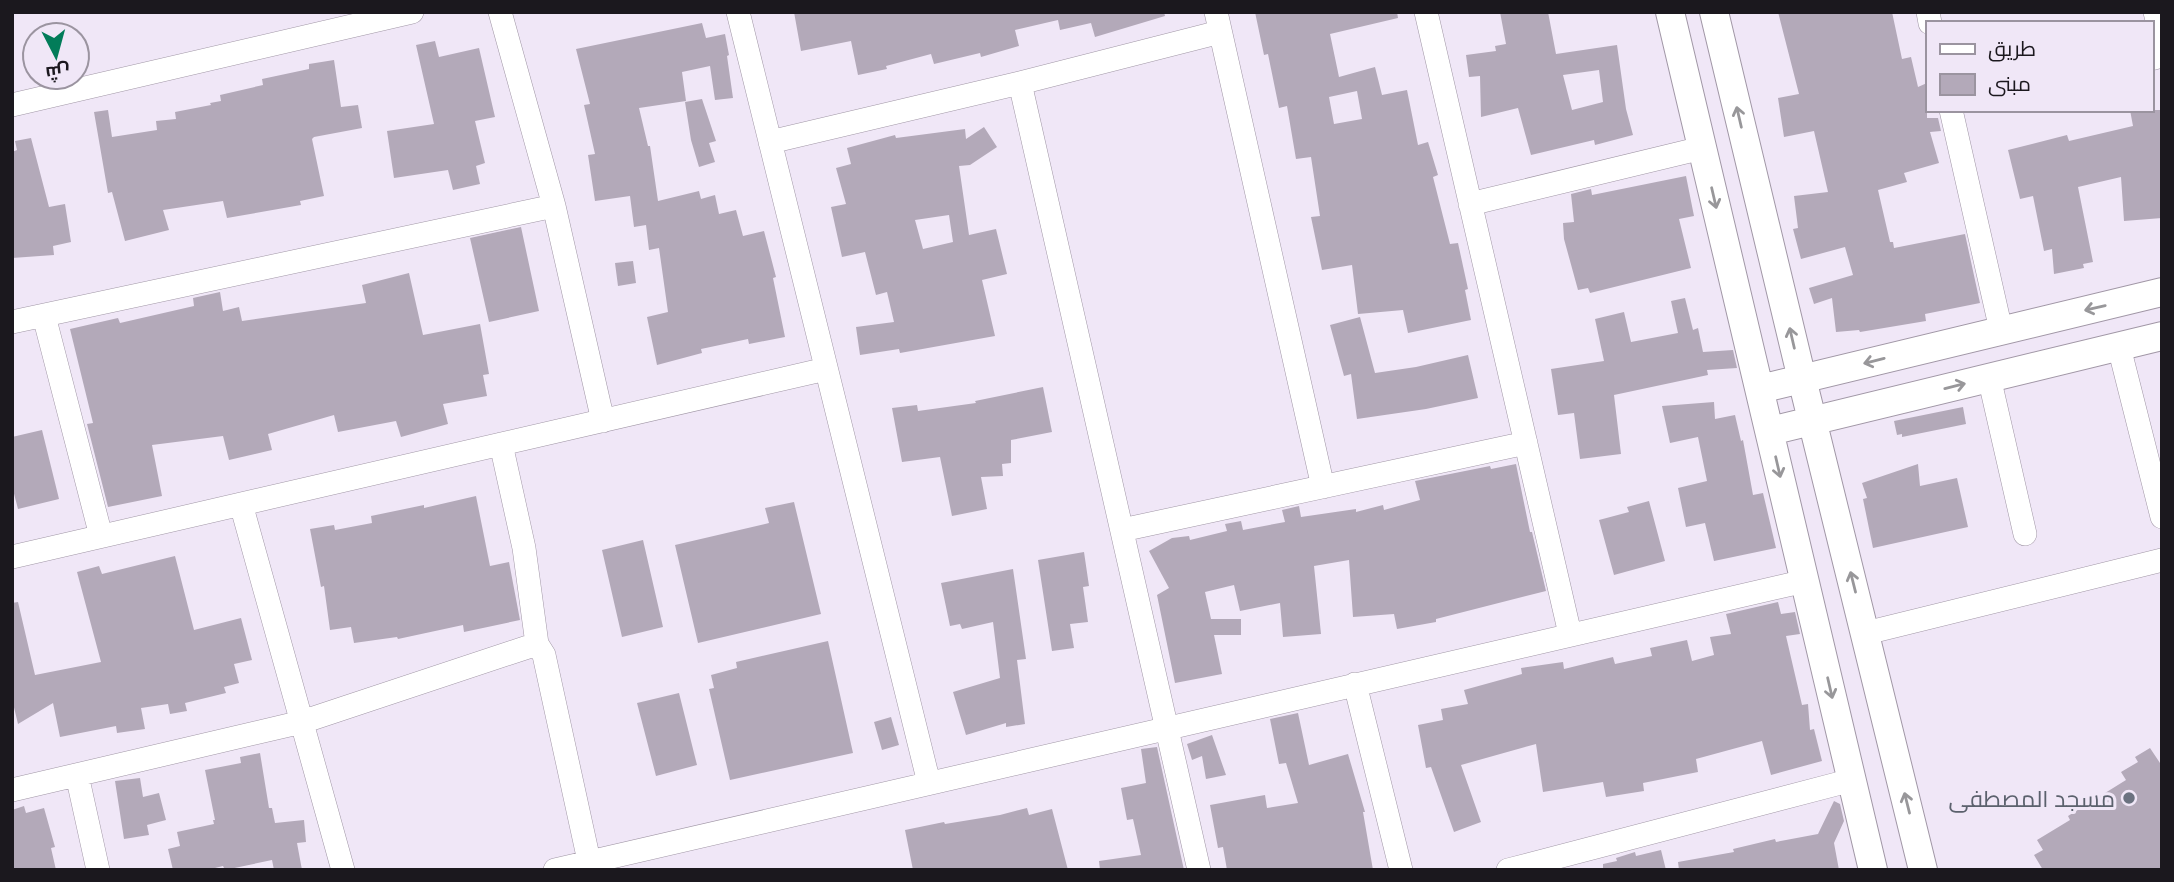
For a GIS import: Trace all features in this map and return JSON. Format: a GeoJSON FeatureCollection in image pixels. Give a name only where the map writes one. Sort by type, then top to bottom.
{"type":"FeatureCollection","features":[{"type":"Feature","properties":{"kind":"street"},"geometry":{"type":"LineString","coordinates":[[12,105],[412,12]]}},
{"type":"Feature","properties":{"kind":"street"},"geometry":{"type":"LineString","coordinates":[[500,12],[554,206],[603,421]]}},
{"type":"Feature","properties":{"kind":"street"},"geometry":{"type":"LineString","coordinates":[[738,12],[929,783]]}},
{"type":"Feature","properties":{"kind":"street"},"geometry":{"type":"LineString","coordinates":[[1426,12],[1570,634]]}},
{"type":"Feature","properties":{"kind":"street"},"geometry":{"type":"LineString","coordinates":[[1670,12],[1873,870]]}},
{"type":"Feature","properties":{"kind":"street"},"geometry":{"type":"LineString","coordinates":[[1714,12],[1923,870]]}},
{"type":"Feature","properties":{"kind":"street"},"geometry":{"type":"LineString","coordinates":[[2155,12],[2162,40]]}},
{"type":"Feature","properties":{"kind":"street"},"geometry":{"type":"LineString","coordinates":[[771,142],[1020,83],[1218,22],[1323,487]]}},
{"type":"Feature","properties":{"kind":"street"},"geometry":{"type":"LineString","coordinates":[[1020,83],[1199,870]]}},
{"type":"Feature","properties":{"kind":"street"},"geometry":{"type":"LineString","coordinates":[[1951,112],[2001,330]]}},
{"type":"Feature","properties":{"kind":"street"},"geometry":{"type":"LineString","coordinates":[[1470,204],[1702,148]]}},
{"type":"Feature","properties":{"kind":"street"},"geometry":{"type":"LineString","coordinates":[[12,323],[554,206]]}},
{"type":"Feature","properties":{"kind":"street"},"geometry":{"type":"LineString","coordinates":[[1760,389],[2162,292]]}},
{"type":"Feature","properties":{"kind":"street"},"geometry":{"type":"LineString","coordinates":[[44,316],[101,536]]}},
{"type":"Feature","properties":{"kind":"street"},"geometry":{"type":"LineString","coordinates":[[1770,431],[2162,336]]}},
{"type":"Feature","properties":{"kind":"street"},"geometry":{"type":"LineString","coordinates":[[2119,346],[2161,515]]}},
{"type":"Feature","properties":{"kind":"street"},"geometry":{"type":"LineString","coordinates":[[12,557],[827,369]]}},
{"type":"Feature","properties":{"kind":"street"},"geometry":{"type":"LineString","coordinates":[[1989,377],[2025,534]]}},
{"type":"Feature","properties":{"kind":"street"},"geometry":{"type":"LineString","coordinates":[[1122,530],[1526,443]]}},
{"type":"Feature","properties":{"kind":"street"},"geometry":{"type":"LineString","coordinates":[[501,444],[524,548],[537,644],[544,655],[590,866]]}},
{"type":"Feature","properties":{"kind":"street"},"geometry":{"type":"LineString","coordinates":[[242,504],[344,870]]}},
{"type":"Feature","properties":{"kind":"street"},"geometry":{"type":"LineString","coordinates":[[1866,633],[2162,560]]}},
{"type":"Feature","properties":{"kind":"street"},"geometry":{"type":"LineString","coordinates":[[555,870],[590,866],[929,783],[1805,581]]}},
{"type":"Feature","properties":{"kind":"street"},"geometry":{"type":"LineString","coordinates":[[12,790],[302,722],[537,644]]}},
{"type":"Feature","properties":{"kind":"street"},"geometry":{"type":"LineString","coordinates":[[1355,684],[1401,870]]}},
{"type":"Feature","properties":{"kind":"street"},"geometry":{"type":"LineString","coordinates":[[77,775],[98,870]]}},
{"type":"Feature","properties":{"kind":"street"},"geometry":{"type":"LineString","coordinates":[[1508,870],[1852,780]]}},
{"type":"Feature","properties":{"kind":"building"},"geometry":{"type":"Polygon","coordinates":[[[794,12],[1164,12],[1165,16],[1095,37],[1091,23],[1060,30],[1058,20],[1015,30],[1019,46],[981,57],[980,53],[934,64],[931,54],[886,66],[887,69],[858,75],[851,41],[801,51],[794,12]]]}},
{"type":"Feature","properties":{"kind":"building"},"geometry":{"type":"Polygon","coordinates":[[[1255,12],[1397,12],[1398,18],[1330,34],[1339,77],[1375,67],[1382,95],[1407,90],[1418,145],[1428,142],[1438,175],[1433,177],[1450,244],[1458,243],[1468,289],[1465,290],[1471,320],[1408,333],[1403,310],[1358,314],[1352,265],[1322,270],[1311,217],[1320,216],[1311,157],[1296,159],[1287,106],[1279,108],[1268,54],[1264,55],[1255,12]],[[1357,91],[1329,97],[1334,124],[1362,119],[1357,91]]]}},
{"type":"Feature","properties":{"kind":"building"},"geometry":{"type":"Polygon","coordinates":[[[1500,12],[1548,12],[1556,54],[1617,45],[1626,109],[1633,135],[1595,145],[1594,140],[1531,155],[1518,108],[1481,117],[1480,76],[1469,77],[1466,55],[1496,51],[1495,46],[1506,44],[1500,12]],[[1599,70],[1563,75],[1572,110],[1603,102],[1599,70]]]}},
{"type":"Feature","properties":{"kind":"building"},"geometry":{"type":"Polygon","coordinates":[[[1778,12],[1892,12],[1902,59],[1911,57],[1918,87],[1926,83],[1927,118],[1938,118],[1941,131],[1930,132],[1939,163],[1904,173],[1907,182],[1878,190],[1890,242],[1893,242],[1894,248],[1965,234],[1980,303],[1925,314],[1926,321],[1860,332],[1836,332],[1832,298],[1814,304],[1809,288],[1853,275],[1845,247],[1801,259],[1793,229],[1798,228],[1794,196],[1828,192],[1814,131],[1784,137],[1778,98],[1799,94],[1778,12]]]}},
{"type":"Feature","properties":{"kind":"building"},"geometry":{"type":"Polygon","coordinates":[[[702,23],[706,38],[725,34],[733,98],[715,100],[710,66],[682,72],[686,101],[639,108],[650,146],[658,201],[699,191],[701,199],[715,195],[719,214],[736,210],[743,236],[764,231],[776,277],[773,278],[785,337],[749,344],[748,339],[701,349],[702,353],[657,365],[647,317],[668,312],[659,248],[649,250],[646,225],[634,227],[630,196],[595,201],[588,155],[595,154],[584,105],[590,104],[576,49],[702,23]]]}},
{"type":"Feature","properties":{"kind":"building"},"geometry":{"type":"Polygon","coordinates":[[[435,41],[439,57],[479,48],[495,117],[475,121],[485,163],[476,166],[480,184],[453,190],[448,170],[394,178],[387,131],[434,124],[416,45],[435,41]]]}},
{"type":"Feature","properties":{"kind":"building"},"geometry":{"type":"Polygon","coordinates":[[[334,60],[341,107],[358,105],[362,128],[312,139],[324,196],[300,201],[301,205],[227,218],[223,201],[163,210],[169,230],[125,241],[112,192],[108,193],[94,112],[108,110],[112,137],[157,130],[156,121],[176,119],[175,112],[211,105],[210,103],[221,101],[220,95],[263,85],[262,79],[309,69],[309,64],[334,60]]]}},
{"type":"Feature","properties":{"kind":"building"},"geometry":{"type":"Polygon","coordinates":[[[702,99],[716,141],[709,143],[715,162],[699,167],[691,140],[685,102],[702,99]]]}},
{"type":"Feature","properties":{"kind":"building"},"geometry":{"type":"Polygon","coordinates":[[[2162,110],[2162,218],[2124,221],[2121,177],[2078,187],[2093,262],[2083,264],[2084,268],[2054,274],[2052,249],[2044,251],[2033,196],[2020,199],[2008,150],[2067,135],[2069,141],[2133,126],[2130,112],[2162,110]]]}},
{"type":"Feature","properties":{"kind":"building"},"geometry":{"type":"Polygon","coordinates":[[[984,127],[997,147],[970,165],[959,166],[969,235],[996,229],[1007,274],[982,280],[995,336],[900,353],[899,349],[860,355],[856,327],[894,322],[887,292],[876,295],[865,252],[842,257],[831,207],[846,204],[836,168],[851,164],[847,148],[895,135],[896,138],[965,129],[966,139],[984,127]],[[949,215],[915,220],[923,249],[953,242],[949,215]]]}},
{"type":"Feature","properties":{"kind":"building"},"geometry":{"type":"Polygon","coordinates":[[[31,138],[49,207],[65,204],[71,242],[53,246],[54,255],[12,258],[12,152],[17,150],[15,141],[31,138]]]}},
{"type":"Feature","properties":{"kind":"building"},"geometry":{"type":"Polygon","coordinates":[[[1686,176],[1694,216],[1679,219],[1691,268],[1590,293],[1588,288],[1578,290],[1564,239],[1563,223],[1574,222],[1571,194],[1591,189],[1592,195],[1686,176]]]}},
{"type":"Feature","properties":{"kind":"building"},"geometry":{"type":"Polygon","coordinates":[[[521,227],[539,311],[489,322],[470,238],[521,227]]]}},
{"type":"Feature","properties":{"kind":"building"},"geometry":{"type":"Polygon","coordinates":[[[633,261],[636,283],[618,286],[615,263],[633,261]]]}},
{"type":"Feature","properties":{"kind":"building"},"geometry":{"type":"Polygon","coordinates":[[[409,273],[423,335],[480,324],[489,374],[483,375],[487,396],[443,404],[448,424],[401,437],[396,421],[338,432],[334,415],[268,434],[272,450],[229,460],[223,436],[152,445],[162,496],[108,507],[87,424],[93,423],[70,329],[118,318],[120,323],[194,306],[193,298],[220,292],[223,311],[239,307],[242,321],[366,303],[362,285],[409,273]]]}},
{"type":"Feature","properties":{"kind":"building"},"geometry":{"type":"Polygon","coordinates":[[[1685,298],[1693,330],[1698,328],[1703,352],[1733,350],[1737,368],[1707,370],[1708,375],[1614,395],[1621,454],[1580,459],[1574,413],[1558,415],[1551,369],[1604,361],[1595,319],[1624,312],[1631,342],[1678,333],[1671,301],[1685,298]]]}},
{"type":"Feature","properties":{"kind":"building"},"geometry":{"type":"Polygon","coordinates":[[[1360,317],[1375,373],[1468,355],[1478,398],[1357,419],[1351,374],[1344,376],[1330,325],[1360,317]]]}},
{"type":"Feature","properties":{"kind":"building"},"geometry":{"type":"Polygon","coordinates":[[[1043,387],[1052,432],[1011,440],[1011,463],[1002,464],[1003,476],[981,477],[987,509],[952,516],[940,457],[902,462],[892,408],[917,405],[918,411],[976,403],[975,401],[1043,387]]]}},
{"type":"Feature","properties":{"kind":"building"},"geometry":{"type":"Polygon","coordinates":[[[1714,402],[1715,419],[1735,415],[1741,441],[1743,440],[1753,495],[1763,493],[1776,548],[1714,561],[1705,523],[1686,527],[1678,488],[1707,481],[1698,437],[1670,443],[1662,406],[1714,402]]]}},
{"type":"Feature","properties":{"kind":"building"},"geometry":{"type":"Polygon","coordinates":[[[1963,407],[1966,424],[1902,437],[1902,434],[1897,435],[1894,421],[1963,407]]]}},
{"type":"Feature","properties":{"kind":"building"},"geometry":{"type":"Polygon","coordinates":[[[42,430],[59,499],[18,509],[12,486],[12,437],[42,430]]]}},
{"type":"Feature","properties":{"kind":"building"},"geometry":{"type":"Polygon","coordinates":[[[1516,464],[1546,591],[1436,619],[1436,622],[1397,629],[1394,614],[1353,617],[1349,560],[1314,566],[1321,634],[1283,637],[1280,603],[1240,611],[1234,585],[1205,592],[1211,619],[1241,619],[1241,635],[1214,635],[1222,674],[1175,683],[1157,595],[1169,588],[1149,551],[1172,538],[1189,536],[1190,540],[1227,531],[1225,524],[1241,521],[1243,530],[1285,522],[1282,510],[1299,506],[1301,517],[1356,509],[1356,512],[1383,505],[1384,510],[1420,500],[1415,481],[1490,466],[1491,469],[1516,464]]]}},
{"type":"Feature","properties":{"kind":"building"},"geometry":{"type":"Polygon","coordinates":[[[1918,464],[1920,486],[1957,478],[1968,527],[1873,548],[1863,499],[1867,498],[1862,483],[1918,464]]]}},
{"type":"Feature","properties":{"kind":"building"},"geometry":{"type":"Polygon","coordinates":[[[476,496],[490,566],[509,562],[520,620],[464,632],[463,625],[398,639],[354,643],[351,627],[330,630],[324,586],[321,587],[310,529],[334,525],[335,530],[372,523],[371,516],[476,496]]]}},
{"type":"Feature","properties":{"kind":"building"},"geometry":{"type":"Polygon","coordinates":[[[1649,501],[1665,561],[1614,575],[1599,520],[1629,512],[1627,507],[1649,501]]]}},
{"type":"Feature","properties":{"kind":"building"},"geometry":{"type":"Polygon","coordinates":[[[794,502],[821,614],[698,643],[675,545],[769,523],[765,508],[794,502]]]}},
{"type":"Feature","properties":{"kind":"building"},"geometry":{"type":"Polygon","coordinates":[[[643,540],[663,627],[622,637],[602,550],[643,540]]]}},
{"type":"Feature","properties":{"kind":"building"},"geometry":{"type":"Polygon","coordinates":[[[1084,552],[1089,586],[1083,587],[1088,622],[1070,624],[1074,648],[1052,651],[1038,560],[1084,552]]]}},
{"type":"Feature","properties":{"kind":"building"},"geometry":{"type":"Polygon","coordinates":[[[175,556],[194,630],[241,618],[252,660],[234,664],[239,683],[224,687],[226,693],[185,703],[187,711],[170,714],[168,704],[141,708],[145,729],[117,733],[116,726],[60,737],[53,703],[18,724],[12,699],[12,603],[18,602],[35,675],[101,662],[77,572],[99,566],[102,574],[175,556]]]}},
{"type":"Feature","properties":{"kind":"building"},"geometry":{"type":"Polygon","coordinates":[[[1013,569],[1026,659],[1017,660],[1025,724],[1006,727],[1006,723],[966,735],[953,692],[1000,678],[993,622],[962,629],[960,624],[950,626],[941,583],[1013,569]]]}},
{"type":"Feature","properties":{"kind":"building"},"geometry":{"type":"Polygon","coordinates":[[[1778,602],[1781,614],[1795,612],[1800,634],[1786,636],[1802,705],[1808,704],[1810,730],[1814,729],[1822,761],[1771,775],[1762,741],[1696,759],[1698,772],[1643,783],[1644,791],[1606,797],[1603,782],[1543,792],[1536,744],[1461,765],[1481,822],[1454,832],[1431,767],[1426,768],[1418,725],[1443,720],[1441,709],[1468,704],[1464,690],[1522,674],[1521,668],[1563,662],[1564,669],[1613,657],[1615,664],[1652,656],[1650,648],[1687,640],[1692,661],[1714,655],[1710,637],[1731,634],[1726,614],[1778,602]]]}},
{"type":"Feature","properties":{"kind":"building"},"geometry":{"type":"Polygon","coordinates":[[[828,641],[853,753],[730,780],[709,689],[714,688],[711,675],[737,668],[736,662],[828,641]]]}},
{"type":"Feature","properties":{"kind":"building"},"geometry":{"type":"Polygon","coordinates":[[[679,693],[697,765],[656,776],[637,703],[679,693]]]}},
{"type":"Feature","properties":{"kind":"building"},"geometry":{"type":"Polygon","coordinates":[[[1298,713],[1309,765],[1348,754],[1365,812],[1373,870],[1227,870],[1223,847],[1218,848],[1210,805],[1265,795],[1267,808],[1298,803],[1286,763],[1279,764],[1270,719],[1298,713]]]}},
{"type":"Feature","properties":{"kind":"building"},"geometry":{"type":"Polygon","coordinates":[[[891,717],[899,745],[882,750],[874,722],[891,717]]]}},
{"type":"Feature","properties":{"kind":"building"},"geometry":{"type":"Polygon","coordinates":[[[1212,735],[1226,775],[1206,779],[1202,756],[1192,760],[1187,744],[1212,735]]]}},
{"type":"Feature","properties":{"kind":"building"},"geometry":{"type":"Polygon","coordinates":[[[1157,747],[1184,870],[1100,870],[1099,861],[1141,855],[1133,819],[1127,820],[1121,788],[1146,783],[1141,749],[1157,747]]]}},
{"type":"Feature","properties":{"kind":"building","name":"مسجد المصطفى"},"geometry":{"type":"Polygon","coordinates":[[[2150,748],[2162,766],[2162,870],[2043,870],[2034,855],[2043,850],[2037,840],[2070,820],[2068,816],[2126,780],[2121,772],[2138,762],[2135,757],[2150,748]]]}},
{"type":"Feature","properties":{"kind":"building"},"geometry":{"type":"Polygon","coordinates":[[[260,753],[269,808],[272,808],[275,823],[304,820],[306,842],[297,843],[302,870],[274,870],[272,860],[225,870],[223,866],[207,870],[173,870],[168,849],[180,846],[177,832],[214,824],[205,770],[241,763],[240,757],[260,753]]]}},
{"type":"Feature","properties":{"kind":"building"},"geometry":{"type":"Polygon","coordinates":[[[140,778],[143,797],[159,793],[166,820],[147,825],[149,835],[124,839],[115,781],[140,778]]]}},
{"type":"Feature","properties":{"kind":"building"},"geometry":{"type":"Polygon","coordinates":[[[1834,801],[1840,804],[1844,821],[1834,843],[1839,870],[1679,870],[1678,862],[1734,852],[1733,849],[1775,839],[1776,842],[1818,834],[1834,801]]]}},
{"type":"Feature","properties":{"kind":"building"},"geometry":{"type":"Polygon","coordinates":[[[24,806],[26,813],[44,808],[55,847],[51,848],[56,870],[12,870],[12,810],[24,806]]]}},
{"type":"Feature","properties":{"kind":"building"},"geometry":{"type":"Polygon","coordinates":[[[1027,808],[1029,815],[1052,809],[1068,870],[913,870],[905,830],[1027,808]]]}},
{"type":"Feature","properties":{"kind":"building"},"geometry":{"type":"Polygon","coordinates":[[[1661,850],[1666,870],[1603,870],[1603,864],[1617,861],[1616,858],[1635,852],[1636,856],[1661,850]]]}},
{"type":"Feature","properties":{"kind":"place","name":"مسجد المصطفى"},"geometry":{"type":"Point","coordinates":[2129,798]}}]}
